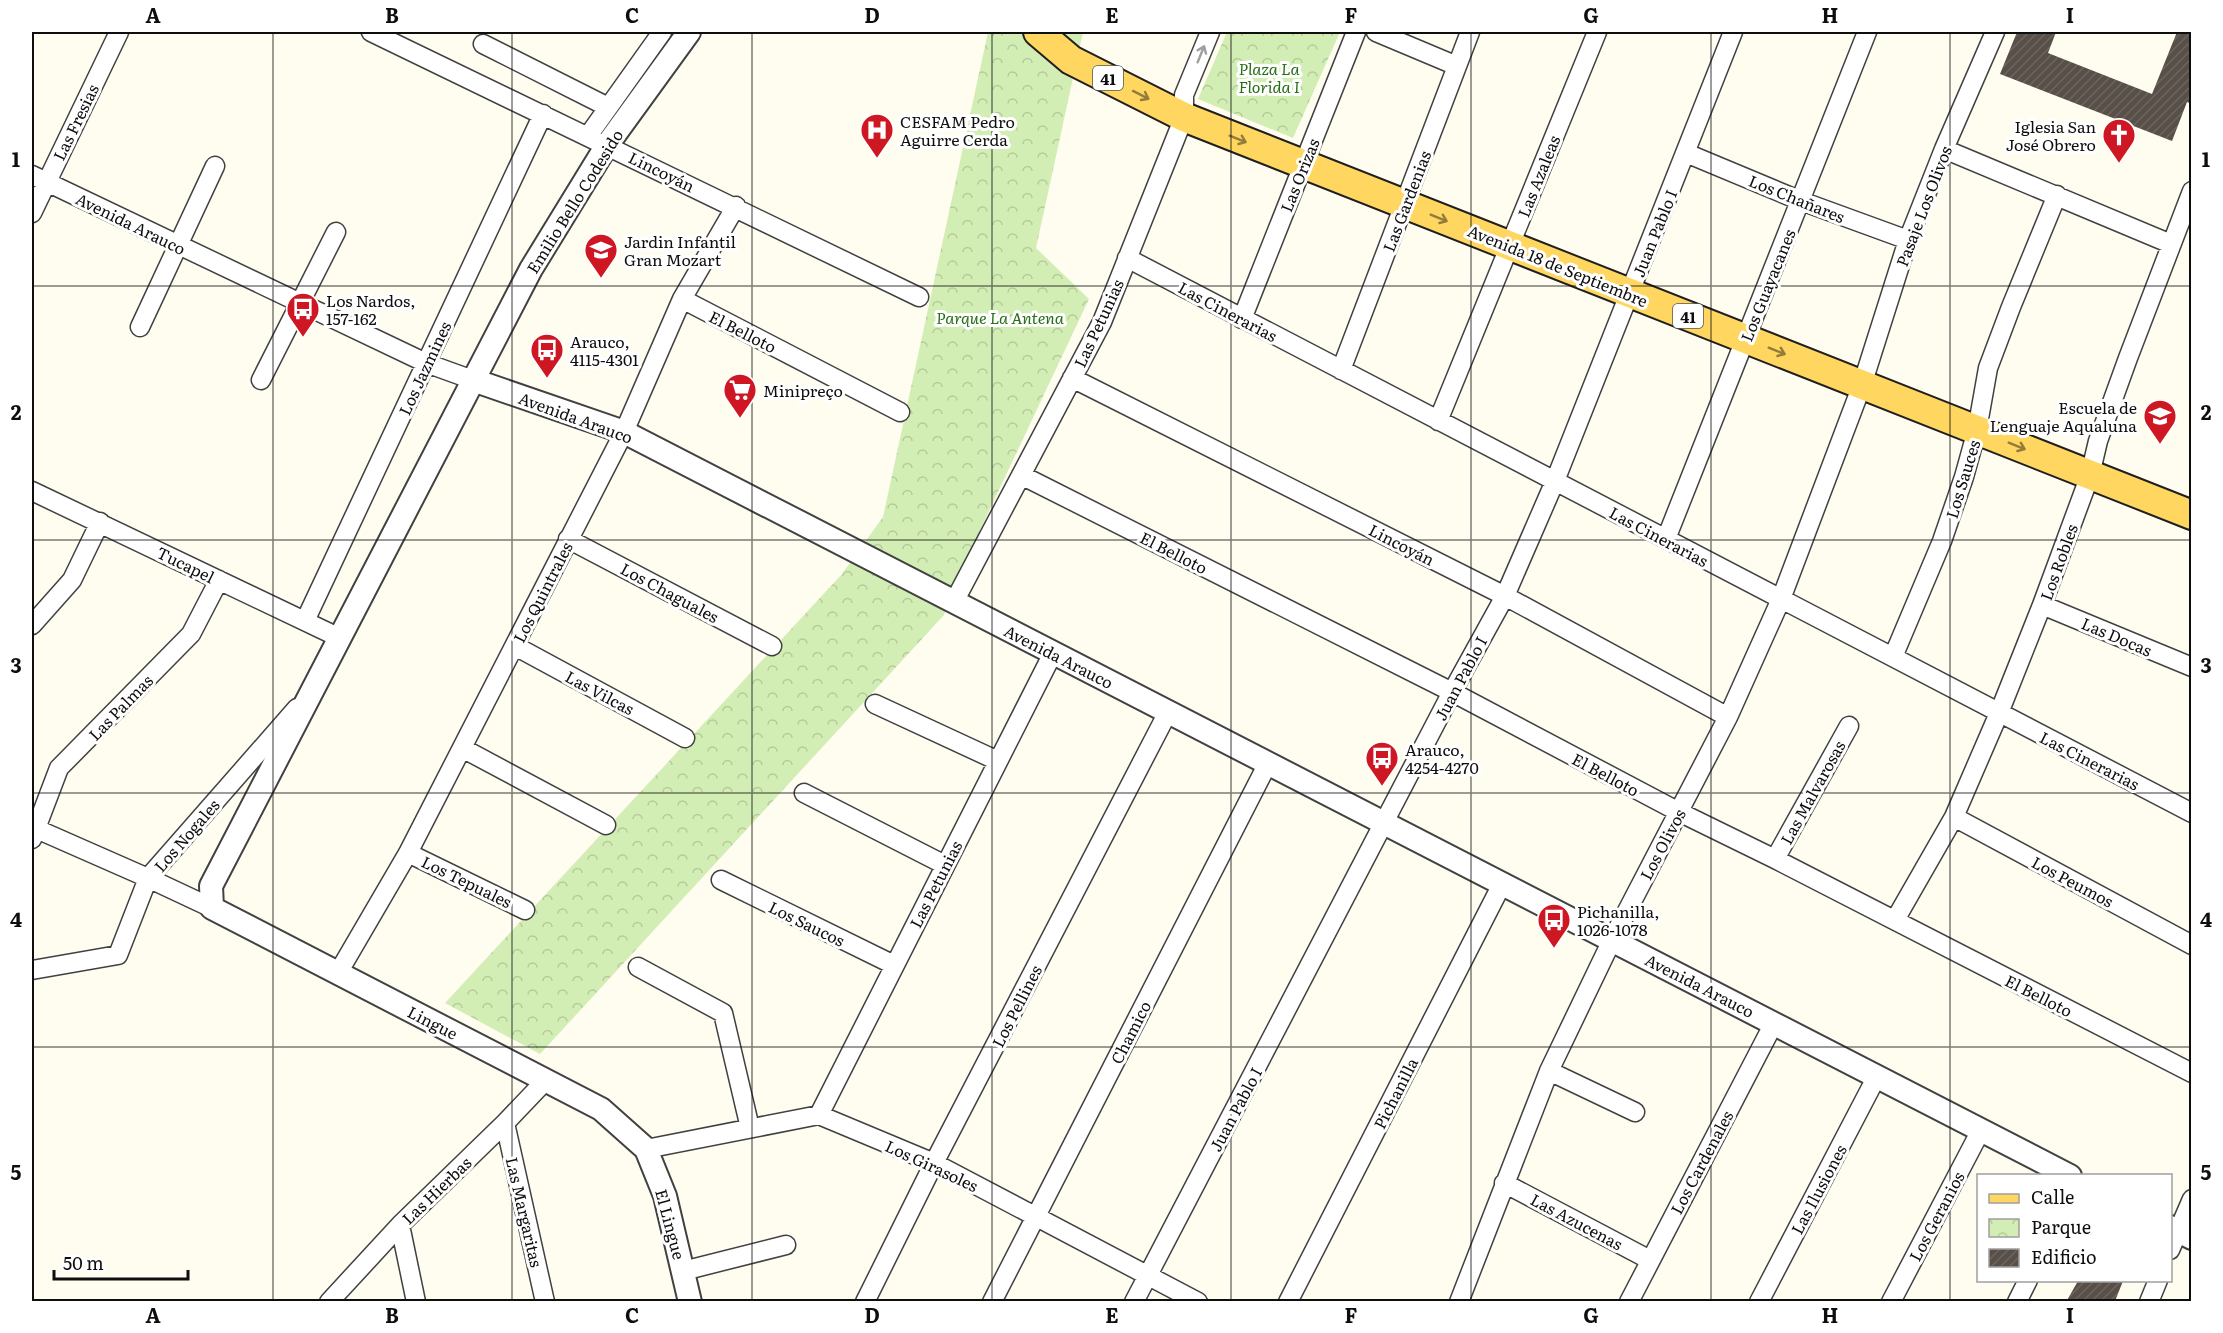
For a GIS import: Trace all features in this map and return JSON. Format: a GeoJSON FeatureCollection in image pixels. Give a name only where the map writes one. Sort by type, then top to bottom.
{"type":"FeatureCollection","features":[{"type":"Feature","properties":{"kind":"main road","name":"Avenida 18 de Septiembre"},"geometry":{"type":"LineString","coordinates":[[1038,32],[1071,60],[1184,117],[2192,515]]}},
{"type":"Feature","properties":{"kind":"street","name":"Las Fresias"},"geometry":{"type":"LineString","coordinates":[[32,213],[39,178],[119,32]]}},
{"type":"Feature","properties":{"kind":"street","name":"Lincoyán"},"geometry":{"type":"LineString","coordinates":[[371,32],[736,206],[919,297]]}},
{"type":"Feature","properties":{"kind":"street"},"geometry":{"type":"LineString","coordinates":[[598,140],[608,107],[662,32]]}},
{"type":"Feature","properties":{"kind":"street","name":"Emilio Bello Codesido"},"geometry":{"type":"LineString","coordinates":[[473,380],[598,140],[689,32]]}},
{"type":"Feature","properties":{"kind":"street","name":"Las Petunias"},"geometry":{"type":"LineString","coordinates":[[954,602],[1102,322],[1184,117],[1184,95],[1210,32]]}},
{"type":"Feature","properties":{"kind":"street","name":"Las Orizas"},"geometry":{"type":"LineString","coordinates":[[1242,319],[1356,32]]}},
{"type":"Feature","properties":{"kind":"street"},"geometry":{"type":"LineString","coordinates":[[1376,32],[1457,66]]}},
{"type":"Feature","properties":{"kind":"street","name":"Las Gardenias"},"geometry":{"type":"LineString","coordinates":[[1341,370],[1470,32]]}},
{"type":"Feature","properties":{"kind":"street","name":"Las Azaleas"},"geometry":{"type":"LineString","coordinates":[[1438,421],[1597,32]]}},
{"type":"Feature","properties":{"kind":"street","name":"Juan Pablo I"},"geometry":{"type":"LineString","coordinates":[[1134,1302],[1452,692],[1505,596],[1555,481],[1734,32]]}},
{"type":"Feature","properties":{"kind":"street","name":"Los Guayacanes"},"geometry":{"type":"LineString","coordinates":[[1666,539],[1867,32]]}},
{"type":"Feature","properties":{"kind":"street","name":"Pasaje Los Olivos"},"geometry":{"type":"LineString","coordinates":[[1862,385],[1908,240],[1944,149],[1995,32]]}},
{"type":"Feature","properties":{"kind":"street"},"geometry":{"type":"LineString","coordinates":[[483,45],[608,107]]}},
{"type":"Feature","properties":{"kind":"street","name":"Los Jazmines"},"geometry":{"type":"LineString","coordinates":[[304,621],[543,114]]}},
{"type":"Feature","properties":{"kind":"street"},"geometry":{"type":"LineString","coordinates":[[1944,149],[2171,244]]}},
{"type":"Feature","properties":{"kind":"street","name":"Los Chañares"},"geometry":{"type":"LineString","coordinates":[[1686,153],[1801,201],[1908,240]]}},
{"type":"Feature","properties":{"kind":"street"},"geometry":{"type":"LineString","coordinates":[[140,327],[214,166]]}},
{"type":"Feature","properties":{"kind":"street","name":"Avenida Arauco"},"geometry":{"type":"LineString","coordinates":[[39,178],[426,363],[624,432],[2066,1174]]}},
{"type":"Feature","properties":{"kind":"street","name":"Los Robles"},"geometry":{"type":"LineString","coordinates":[[1895,920],[1954,817],[1999,713],[2042,605],[2090,475],[2106,420],[2192,191]]}},
{"type":"Feature","properties":{"kind":"street","name":"Los Sauces"},"geometry":{"type":"LineString","coordinates":[[1893,657],[1942,541],[1965,477],[1977,430],[1988,368],[2057,195]]}},
{"type":"Feature","properties":{"kind":"street","name":"Los Quintrales"},"geometry":{"type":"LineString","coordinates":[[338,974],[408,853],[624,432],[682,299],[736,206]]}},
{"type":"Feature","properties":{"kind":"street"},"geometry":{"type":"LineString","coordinates":[[261,380],[336,232]]}},
{"type":"Feature","properties":{"kind":"street","name":"Las Cinerarias"},"geometry":{"type":"LineString","coordinates":[[1127,258],[2192,813]]}},
{"type":"Feature","properties":{"kind":"street","name":"El Belloto"},"geometry":{"type":"LineString","coordinates":[[682,299],[900,412]]}},
{"type":"Feature","properties":{"kind":"street","name":"Lincoyán"},"geometry":{"type":"LineString","coordinates":[[1072,378],[1505,596],[1728,717]]}},
{"type":"Feature","properties":{"kind":"street","name":"Los Nogales"},"geometry":{"type":"LineString","coordinates":[[211,902],[211,886],[473,380]]}},
{"type":"Feature","properties":{"kind":"street","name":"Los Olivos"},"geometry":{"type":"LineString","coordinates":[[1464,1300],[1504,1183],[1549,1071],[1612,940],[1728,717],[1781,599],[1862,385]]}},
{"type":"Feature","properties":{"kind":"street","name":"El Belloto"},"geometry":{"type":"LineString","coordinates":[[1021,475],[1452,692],[1679,812],[2192,1073]]}},
{"type":"Feature","properties":{"kind":"street","name":"Tucapel"},"geometry":{"type":"LineString","coordinates":[[32,491],[340,638]]}},
{"type":"Feature","properties":{"kind":"street"},"geometry":{"type":"LineString","coordinates":[[32,625],[72,580],[100,522]]}},
{"type":"Feature","properties":{"kind":"street","name":"Los Chaguales"},"geometry":{"type":"LineString","coordinates":[[568,539],[772,646]]}},
{"type":"Feature","properties":{"kind":"street","name":"Las Palmas"},"geometry":{"type":"LineString","coordinates":[[33,832],[59,768],[191,634],[219,580]]}},
{"type":"Feature","properties":{"kind":"street","name":"Las Docas"},"geometry":{"type":"LineString","coordinates":[[2042,605],[2192,667]]}},
{"type":"Feature","properties":{"kind":"street","name":"Las Vilcas"},"geometry":{"type":"LineString","coordinates":[[515,646],[685,738]]}},
{"type":"Feature","properties":{"kind":"street","name":"Las Petunias"},"geometry":{"type":"LineString","coordinates":[[819,1115],[1053,653]]}},
{"type":"Feature","properties":{"kind":"street","name":"Los Nogales"},"geometry":{"type":"LineString","coordinates":[[32,970],[118,955],[148,878],[312,690]]}},
{"type":"Feature","properties":{"kind":"street"},"geometry":{"type":"LineString","coordinates":[[875,704],[998,761]]}},
{"type":"Feature","properties":{"kind":"street","name":"Los Pellines"},"geometry":{"type":"LineString","coordinates":[[865,1302],[934,1163],[1168,712]]}},
{"type":"Feature","properties":{"kind":"street","name":"Las Malvarosas"},"geometry":{"type":"LineString","coordinates":[[1775,859],[1849,726]]}},
{"type":"Feature","properties":{"kind":"street"},"geometry":{"type":"LineString","coordinates":[[462,748],[606,825]]}},
{"type":"Feature","properties":{"kind":"street","name":"Chamico"},"geometry":{"type":"LineString","coordinates":[[992,1302],[1268,763]]}},
{"type":"Feature","properties":{"kind":"street"},"geometry":{"type":"LineString","coordinates":[[804,793],[945,865]]}},
{"type":"Feature","properties":{"kind":"street","name":"Los Peumos"},"geometry":{"type":"LineString","coordinates":[[1954,817],[2192,945]]}},
{"type":"Feature","properties":{"kind":"street","name":"Lingue"},"geometry":{"type":"LineString","coordinates":[[33,832],[211,902],[338,974],[601,1109],[646,1149]]}},
{"type":"Feature","properties":{"kind":"street","name":"Los Tepuales"},"geometry":{"type":"LineString","coordinates":[[408,853],[525,909]]}},
{"type":"Feature","properties":{"kind":"street","name":"Los Saucos"},"geometry":{"type":"LineString","coordinates":[[721,880],[894,965]]}},
{"type":"Feature","properties":{"kind":"street","name":"Pichanilla"},"geometry":{"type":"LineString","coordinates":[[1288,1302],[1502,884]]}},
{"type":"Feature","properties":{"kind":"street"},"geometry":{"type":"LineString","coordinates":[[638,967],[723,1013],[750,1128]]}},
{"type":"Feature","properties":{"kind":"street","name":"Los Cardenales"},"geometry":{"type":"LineString","coordinates":[[1629,1302],[1774,1023]]}},
{"type":"Feature","properties":{"kind":"street"},"geometry":{"type":"LineString","coordinates":[[1549,1071],[1635,1112]]}},
{"type":"Feature","properties":{"kind":"street","name":"Las Ilusiones"},"geometry":{"type":"LineString","coordinates":[[1759,1302],[1877,1076]]}},
{"type":"Feature","properties":{"kind":"street","name":"Las Hierbas"},"geometry":{"type":"LineString","coordinates":[[329,1302],[400,1225],[546,1080]]}},
{"type":"Feature","properties":{"kind":"street"},"geometry":{"type":"LineString","coordinates":[[646,1149],[819,1115]]}},
{"type":"Feature","properties":{"kind":"street","name":"Los Girasoles"},"geometry":{"type":"LineString","coordinates":[[819,1115],[934,1163],[1198,1302]]}},
{"type":"Feature","properties":{"kind":"street","name":"Las Margaritas"},"geometry":{"type":"LineString","coordinates":[[505,1123],[545,1302]]}},
{"type":"Feature","properties":{"kind":"street","name":"Los Geranios"},"geometry":{"type":"LineString","coordinates":[[1891,1302],[1981,1130]]}},
{"type":"Feature","properties":{"kind":"street","name":"El Lingue"},"geometry":{"type":"LineString","coordinates":[[646,1149],[665,1196],[690,1302]]}},
{"type":"Feature","properties":{"kind":"street","name":"Las Azucenas"},"geometry":{"type":"LineString","coordinates":[[1504,1183],[1650,1260]]}},
{"type":"Feature","properties":{"kind":"street"},"geometry":{"type":"LineString","coordinates":[[2178,1237],[2192,1199]]}},
{"type":"Feature","properties":{"kind":"street"},"geometry":{"type":"LineString","coordinates":[[400,1225],[416,1302]]}},
{"type":"Feature","properties":{"kind":"street"},"geometry":{"type":"LineString","coordinates":[[684,1271],[786,1245]]}},
{"type":"Feature","properties":{"kind":"street"},"geometry":{"type":"LineString","coordinates":[[2017,1302],[2027,1282]]}},
{"type":"Feature","properties":{"kind":"street"},"geometry":{"type":"LineString","coordinates":[[2149,1302],[2158,1282]]}},
{"type":"Feature","properties":{"kind":"green space","name":"Parque La Antena"},"geometry":{"type":"Polygon","coordinates":[[[988,32],[1083,32],[1036,248],[1089,299],[964,564],[944,615],[540,1054],[445,1003],[842,574],[883,517],[988,32]]]}},
{"type":"Feature","properties":{"kind":"green space","name":"Plaza La Florida I"},"geometry":{"type":"Polygon","coordinates":[[[1227,32],[1340,32],[1293,138],[1198,99],[1227,32]]]}},
{"type":"Feature","properties":{"kind":"building"},"geometry":{"type":"Polygon","coordinates":[[[2017,32],[2056,32],[2048,53],[2152,94],[2177,32],[2192,32],[2192,104],[2187,102],[2172,141],[2000,74],[2017,32]]]}},
{"type":"Feature","properties":{"kind":"building"},"geometry":{"type":"Polygon","coordinates":[[[2077,1282],[2123,1282],[2115,1301],[2066,1302],[2077,1282]]]}},
{"type":"Feature","properties":{"kind":"place","name":"CESFAM Pedro Aguirre Cerda"},"geometry":{"type":"Point","coordinates":[877,159]}},
{"type":"Feature","properties":{"kind":"place","name":"Iglesia San José Obrero"},"geometry":{"type":"Point","coordinates":[2119,164]}},
{"type":"Feature","properties":{"kind":"place","name":"Jardin Infantil Gran Mozart"},"geometry":{"type":"Point","coordinates":[601,279]}},
{"type":"Feature","properties":{"kind":"place","name":"Los Nardos, 157-162"},"geometry":{"type":"Point","coordinates":[303,338]}},
{"type":"Feature","properties":{"kind":"place","name":"Arauco, 4115-4301"},"geometry":{"type":"Point","coordinates":[547,379]}},
{"type":"Feature","properties":{"kind":"place","name":"Minipreço"},"geometry":{"type":"Point","coordinates":[740,419]}},
{"type":"Feature","properties":{"kind":"place","name":"Escuela de Lenguaje Aqualuna"},"geometry":{"type":"Point","coordinates":[2160,445]}},
{"type":"Feature","properties":{"kind":"place","name":"Arauco, 4254-4270"},"geometry":{"type":"Point","coordinates":[1382,787]}},
{"type":"Feature","properties":{"kind":"place","name":"Pichanilla, 1026-1078"},"geometry":{"type":"Point","coordinates":[1554,949]}}]}
